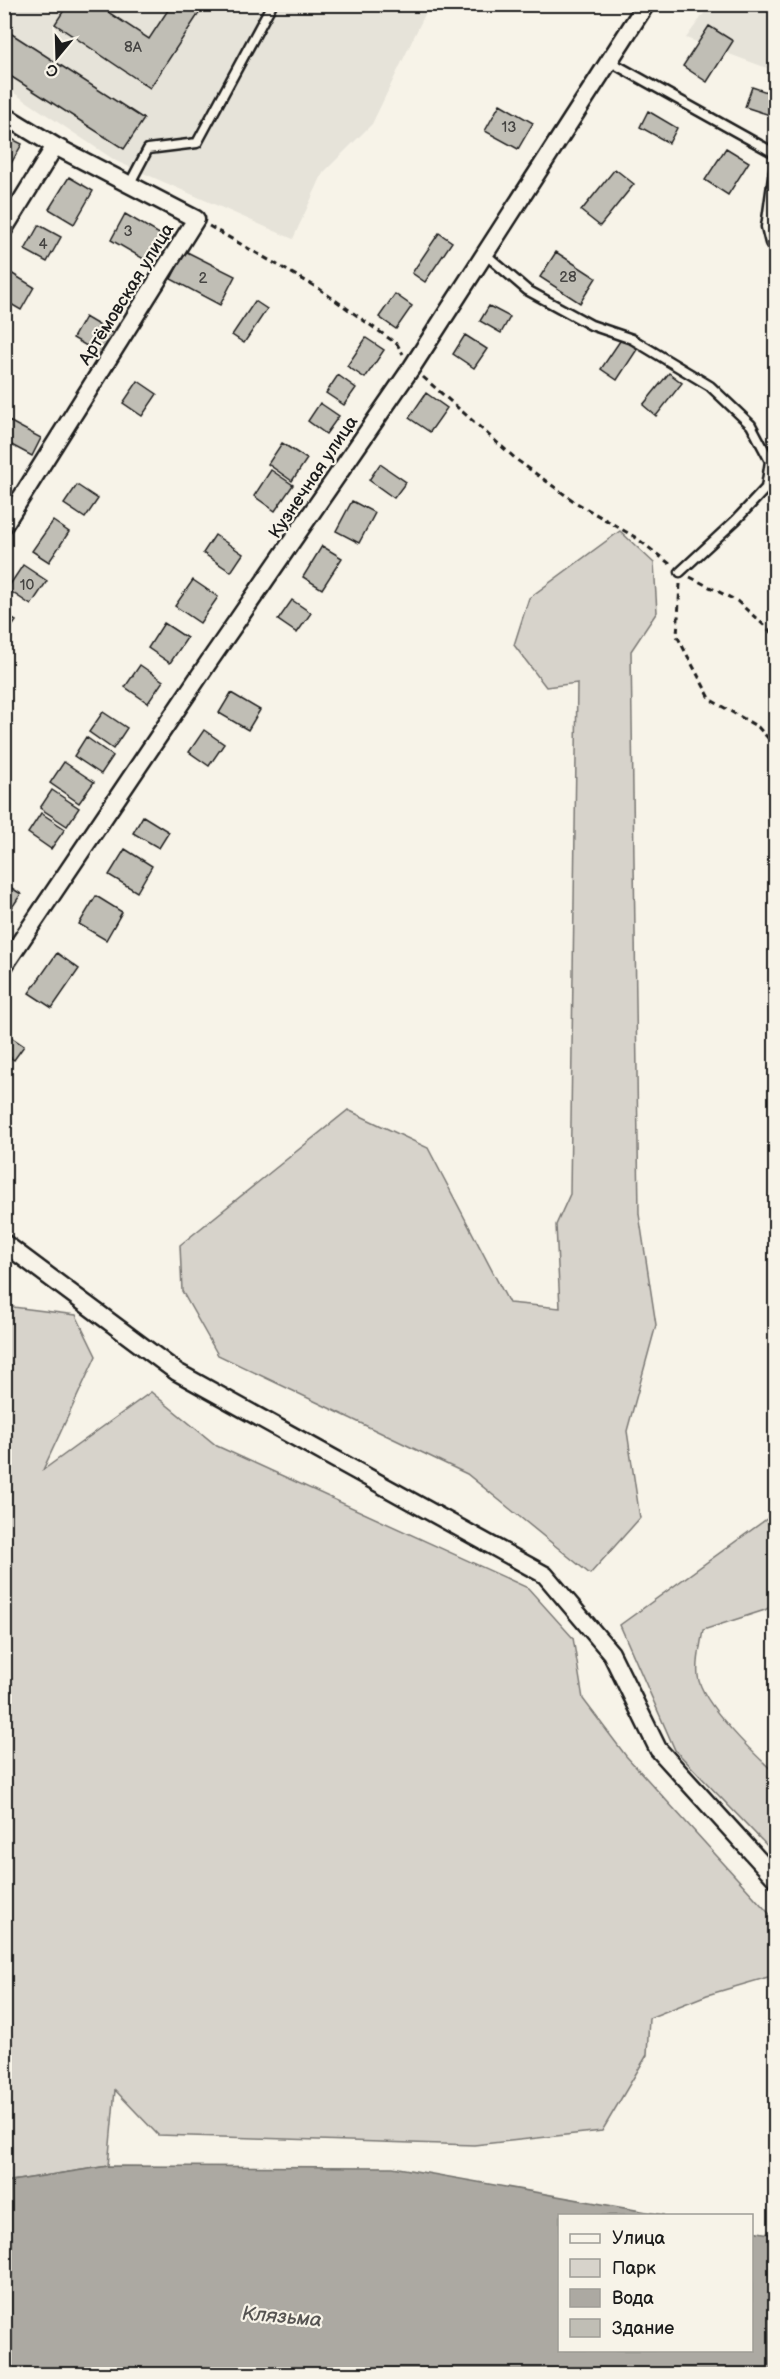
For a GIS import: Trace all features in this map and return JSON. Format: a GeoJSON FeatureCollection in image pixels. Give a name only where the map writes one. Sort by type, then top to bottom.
{"type":"FeatureCollection","features":[{"type":"Feature","properties":{"kind":"street","name":"Кузнечная улица"},"geometry":{"type":"LineString","coordinates":[[4,966],[412,367],[646,4]]}},
{"type":"Feature","properties":{"kind":"street","name":"Артёмовская улица"},"geometry":{"type":"LineString","coordinates":[[4,115],[55,146],[196,219],[4,525]]}},
{"type":"Feature","properties":{"kind":"street"},"geometry":{"type":"LineString","coordinates":[[4,229],[55,146]]}},
{"type":"Feature","properties":{"kind":"street"},"geometry":{"type":"LineString","coordinates":[[4,1243],[177,1371],[545,1575],[611,1653],[658,1749],[776,1879]]}},
{"type":"Feature","properties":{"kind":"lane"},"geometry":{"type":"LineString","coordinates":[[129,185],[148,149],[197,143],[272,4]]}},
{"type":"Feature","properties":{"kind":"lane"},"geometry":{"type":"LineString","coordinates":[[609,61],[776,155],[766,227],[770,243],[776,246]]}},
{"type":"Feature","properties":{"kind":"lane"},"geometry":{"type":"LineString","coordinates":[[484,253],[527,290],[591,325],[632,339],[710,386],[751,425],[770,461],[766,489],[680,572]]}},
{"type":"Feature","properties":{"kind":"path"},"geometry":{"type":"LineString","coordinates":[[196,219],[318,288],[397,344],[412,367],[517,460],[575,502],[635,537],[680,572],[737,601],[776,636]]}},
{"type":"Feature","properties":{"kind":"path"},"geometry":{"type":"LineString","coordinates":[[680,572],[677,636],[711,700],[758,727],[776,747]]}},
{"type":"Feature","properties":{"kind":"shaded area"},"geometry":{"type":"Polygon","coordinates":[[[407,4],[425,14],[372,124],[323,173],[293,239],[116,161],[5,87],[4,5],[407,4]]]}},
{"type":"Feature","properties":{"kind":"shaded area"},"geometry":{"type":"Polygon","coordinates":[[[710,5],[775,5],[775,71],[686,38],[710,5]]]}},
{"type":"Feature","properties":{"kind":"green space"},"geometry":{"type":"Polygon","coordinates":[[[620,531],[654,563],[657,612],[631,651],[639,1214],[656,1325],[627,1431],[640,1518],[590,1574],[467,1474],[218,1355],[182,1291],[180,1245],[348,1110],[428,1148],[509,1303],[560,1308],[556,1225],[570,1194],[577,683],[546,687],[514,645],[529,598],[620,531]]]}},
{"type":"Feature","properties":{"kind":"green space"},"geometry":{"type":"Polygon","coordinates":[[[5,1306],[76,1315],[96,1356],[43,1470],[151,1392],[217,1446],[528,1588],[573,1638],[583,1699],[626,1756],[775,1920],[775,1975],[707,1995],[649,2018],[647,2055],[602,2131],[474,2145],[158,2135],[115,2090],[108,2166],[5,2182],[5,1306]]]}},
{"type":"Feature","properties":{"kind":"green space"},"geometry":{"type":"Polygon","coordinates":[[[775,1513],[775,1604],[765,1610],[703,1630],[698,1659],[698,1676],[701,1687],[718,1714],[775,1773],[775,1854],[675,1750],[620,1625],[775,1513]]]}},
{"type":"Feature","properties":{"kind":"water","name":"Клязьма"},"geometry":{"type":"Polygon","coordinates":[[[108,2166],[393,2167],[658,2214],[558,2214],[558,2352],[753,2352],[753,2231],[775,2235],[775,2374],[5,2374],[5,2182],[108,2166]]]}},
{"type":"Feature","properties":{"kind":"building"},"geometry":{"type":"Polygon","coordinates":[[[68,4],[96,4],[149,39],[172,4],[205,4],[150,88],[55,24],[68,4]]]}},
{"type":"Feature","properties":{"kind":"building"},"geometry":{"type":"Polygon","coordinates":[[[709,26],[733,41],[707,82],[683,66],[709,26]]]}},
{"type":"Feature","properties":{"kind":"building"},"geometry":{"type":"Polygon","coordinates":[[[4,29],[144,119],[124,149],[4,72],[4,29]]]}},
{"type":"Feature","properties":{"kind":"building"},"geometry":{"type":"Polygon","coordinates":[[[752,87],[776,95],[776,117],[745,107],[752,87]]]}},
{"type":"Feature","properties":{"kind":"building"},"geometry":{"type":"Polygon","coordinates":[[[500,104],[533,123],[518,149],[485,131],[500,104]]]}},
{"type":"Feature","properties":{"kind":"building"},"geometry":{"type":"Polygon","coordinates":[[[648,111],[677,128],[669,143],[640,127],[648,111]]]}},
{"type":"Feature","properties":{"kind":"building"},"geometry":{"type":"Polygon","coordinates":[[[4,135],[22,144],[9,167],[4,164],[4,135]]]}},
{"type":"Feature","properties":{"kind":"building"},"geometry":{"type":"Polygon","coordinates":[[[726,148],[749,162],[728,195],[705,180],[726,148]]]}},
{"type":"Feature","properties":{"kind":"building"},"geometry":{"type":"Polygon","coordinates":[[[615,169],[634,184],[600,226],[581,211],[615,169]]]}},
{"type":"Feature","properties":{"kind":"building"},"geometry":{"type":"Polygon","coordinates":[[[69,177],[93,191],[74,224],[49,209],[69,177]]]}},
{"type":"Feature","properties":{"kind":"building"},"geometry":{"type":"Polygon","coordinates":[[[125,214],[163,236],[149,262],[111,240],[125,214]]]}},
{"type":"Feature","properties":{"kind":"building"},"geometry":{"type":"Polygon","coordinates":[[[39,225],[61,237],[47,262],[25,250],[39,225]]]}},
{"type":"Feature","properties":{"kind":"building"},"geometry":{"type":"Polygon","coordinates":[[[439,233],[452,242],[425,282],[412,273],[439,233]]]}},
{"type":"Feature","properties":{"kind":"building"},"geometry":{"type":"Polygon","coordinates":[[[185,251],[235,276],[220,305],[171,279],[185,251]]]}},
{"type":"Feature","properties":{"kind":"building"},"geometry":{"type":"Polygon","coordinates":[[[556,252],[596,278],[580,303],[540,277],[556,252]]]}},
{"type":"Feature","properties":{"kind":"building"},"geometry":{"type":"Polygon","coordinates":[[[11,273],[34,287],[21,310],[4,300],[4,284],[11,273]]]}},
{"type":"Feature","properties":{"kind":"building"},"geometry":{"type":"Polygon","coordinates":[[[395,294],[412,306],[396,329],[379,317],[395,294]]]}},
{"type":"Feature","properties":{"kind":"building"},"geometry":{"type":"Polygon","coordinates":[[[255,301],[267,309],[244,343],[232,335],[255,301]]]}},
{"type":"Feature","properties":{"kind":"building"},"geometry":{"type":"Polygon","coordinates":[[[489,306],[510,317],[501,333],[480,321],[489,306]]]}},
{"type":"Feature","properties":{"kind":"building"},"geometry":{"type":"Polygon","coordinates":[[[85,317],[114,334],[102,355],[73,338],[85,317]]]}},
{"type":"Feature","properties":{"kind":"building"},"geometry":{"type":"Polygon","coordinates":[[[465,335],[487,349],[474,368],[453,354],[465,335]]]}},
{"type":"Feature","properties":{"kind":"building"},"geometry":{"type":"Polygon","coordinates":[[[366,338],[384,350],[365,378],[347,366],[366,338]]]}},
{"type":"Feature","properties":{"kind":"building"},"geometry":{"type":"Polygon","coordinates":[[[622,338],[638,348],[617,380],[601,369],[622,338]]]}},
{"type":"Feature","properties":{"kind":"building"},"geometry":{"type":"Polygon","coordinates":[[[669,373],[682,383],[656,416],[643,405],[669,373]]]}},
{"type":"Feature","properties":{"kind":"building"},"geometry":{"type":"Polygon","coordinates":[[[338,375],[356,388],[344,405],[326,393],[338,375]]]}},
{"type":"Feature","properties":{"kind":"building"},"geometry":{"type":"Polygon","coordinates":[[[138,381],[157,394],[142,416],[123,403],[138,381]]]}},
{"type":"Feature","properties":{"kind":"building"},"geometry":{"type":"Polygon","coordinates":[[[426,393],[447,408],[430,432],[409,418],[426,393]]]}},
{"type":"Feature","properties":{"kind":"building"},"geometry":{"type":"Polygon","coordinates":[[[320,403],[339,416],[326,434],[308,421],[320,403]]]}},
{"type":"Feature","properties":{"kind":"building"},"geometry":{"type":"Polygon","coordinates":[[[9,421],[41,438],[32,456],[4,441],[4,430],[9,421]]]}},
{"type":"Feature","properties":{"kind":"building"},"geometry":{"type":"Polygon","coordinates":[[[282,443],[307,459],[292,481],[268,464],[282,443]]]}},
{"type":"Feature","properties":{"kind":"building"},"geometry":{"type":"Polygon","coordinates":[[[380,464],[406,482],[394,498],[369,480],[380,464]]]}},
{"type":"Feature","properties":{"kind":"building"},"geometry":{"type":"Polygon","coordinates":[[[271,470],[293,485],[275,511],[254,496],[271,470]]]}},
{"type":"Feature","properties":{"kind":"building"},"geometry":{"type":"Polygon","coordinates":[[[77,485],[98,499],[85,518],[64,504],[77,485]]]}},
{"type":"Feature","properties":{"kind":"building"},"geometry":{"type":"Polygon","coordinates":[[[352,501],[375,513],[359,543],[336,531],[352,501]]]}},
{"type":"Feature","properties":{"kind":"building"},"geometry":{"type":"Polygon","coordinates":[[[53,521],[69,532],[49,562],[32,551],[53,521]]]}},
{"type":"Feature","properties":{"kind":"building"},"geometry":{"type":"Polygon","coordinates":[[[215,535],[243,554],[231,572],[203,553],[215,535]]]}},
{"type":"Feature","properties":{"kind":"building"},"geometry":{"type":"Polygon","coordinates":[[[322,546],[342,558],[322,589],[303,577],[322,546]]]}},
{"type":"Feature","properties":{"kind":"building"},"geometry":{"type":"Polygon","coordinates":[[[23,565],[47,581],[31,605],[7,589],[23,565]]]}},
{"type":"Feature","properties":{"kind":"building"},"geometry":{"type":"Polygon","coordinates":[[[193,580],[218,597],[200,623],[175,606],[193,580]]]}},
{"type":"Feature","properties":{"kind":"building"},"geometry":{"type":"Polygon","coordinates":[[[292,600],[311,613],[297,633],[278,620],[292,600]]]}},
{"type":"Feature","properties":{"kind":"building"},"geometry":{"type":"Polygon","coordinates":[[[4,614],[16,621],[4,638],[4,614]]]}},
{"type":"Feature","properties":{"kind":"building"},"geometry":{"type":"Polygon","coordinates":[[[164,623],[187,638],[170,663],[148,648],[164,623]]]}},
{"type":"Feature","properties":{"kind":"building"},"geometry":{"type":"Polygon","coordinates":[[[140,665],[163,681],[148,703],[125,687],[140,665]]]}},
{"type":"Feature","properties":{"kind":"building"},"geometry":{"type":"Polygon","coordinates":[[[231,693],[260,710],[248,730],[219,713],[231,693]]]}},
{"type":"Feature","properties":{"kind":"building"},"geometry":{"type":"Polygon","coordinates":[[[103,712],[127,728],[113,749],[89,732],[103,712]]]}},
{"type":"Feature","properties":{"kind":"building"},"geometry":{"type":"Polygon","coordinates":[[[204,730],[224,744],[209,766],[189,752],[204,730]]]}},
{"type":"Feature","properties":{"kind":"building"},"geometry":{"type":"Polygon","coordinates":[[[86,737],[113,756],[101,774],[74,756],[86,737]]]}},
{"type":"Feature","properties":{"kind":"building"},"geometry":{"type":"Polygon","coordinates":[[[64,762],[94,782],[79,803],[50,783],[64,762]]]}},
{"type":"Feature","properties":{"kind":"building"},"geometry":{"type":"Polygon","coordinates":[[[52,790],[79,808],[67,826],[40,808],[52,790]]]}},
{"type":"Feature","properties":{"kind":"building"},"geometry":{"type":"Polygon","coordinates":[[[41,813],[65,829],[51,849],[28,833],[41,813]]]}},
{"type":"Feature","properties":{"kind":"building"},"geometry":{"type":"Polygon","coordinates":[[[143,816],[169,832],[159,848],[133,833],[143,816]]]}},
{"type":"Feature","properties":{"kind":"building"},"geometry":{"type":"Polygon","coordinates":[[[125,849],[152,866],[137,892],[109,875],[125,849]]]}},
{"type":"Feature","properties":{"kind":"building"},"geometry":{"type":"Polygon","coordinates":[[[4,883],[21,894],[9,912],[4,910],[4,883]]]}},
{"type":"Feature","properties":{"kind":"building"},"geometry":{"type":"Polygon","coordinates":[[[96,896],[122,912],[106,940],[79,924],[96,896]]]}},
{"type":"Feature","properties":{"kind":"building"},"geometry":{"type":"Polygon","coordinates":[[[57,953],[79,969],[52,1008],[29,993],[57,953]]]}},
{"type":"Feature","properties":{"kind":"building"},"geometry":{"type":"Polygon","coordinates":[[[5,1033],[24,1046],[14,1060],[4,1053],[5,1033]]]}}]}
